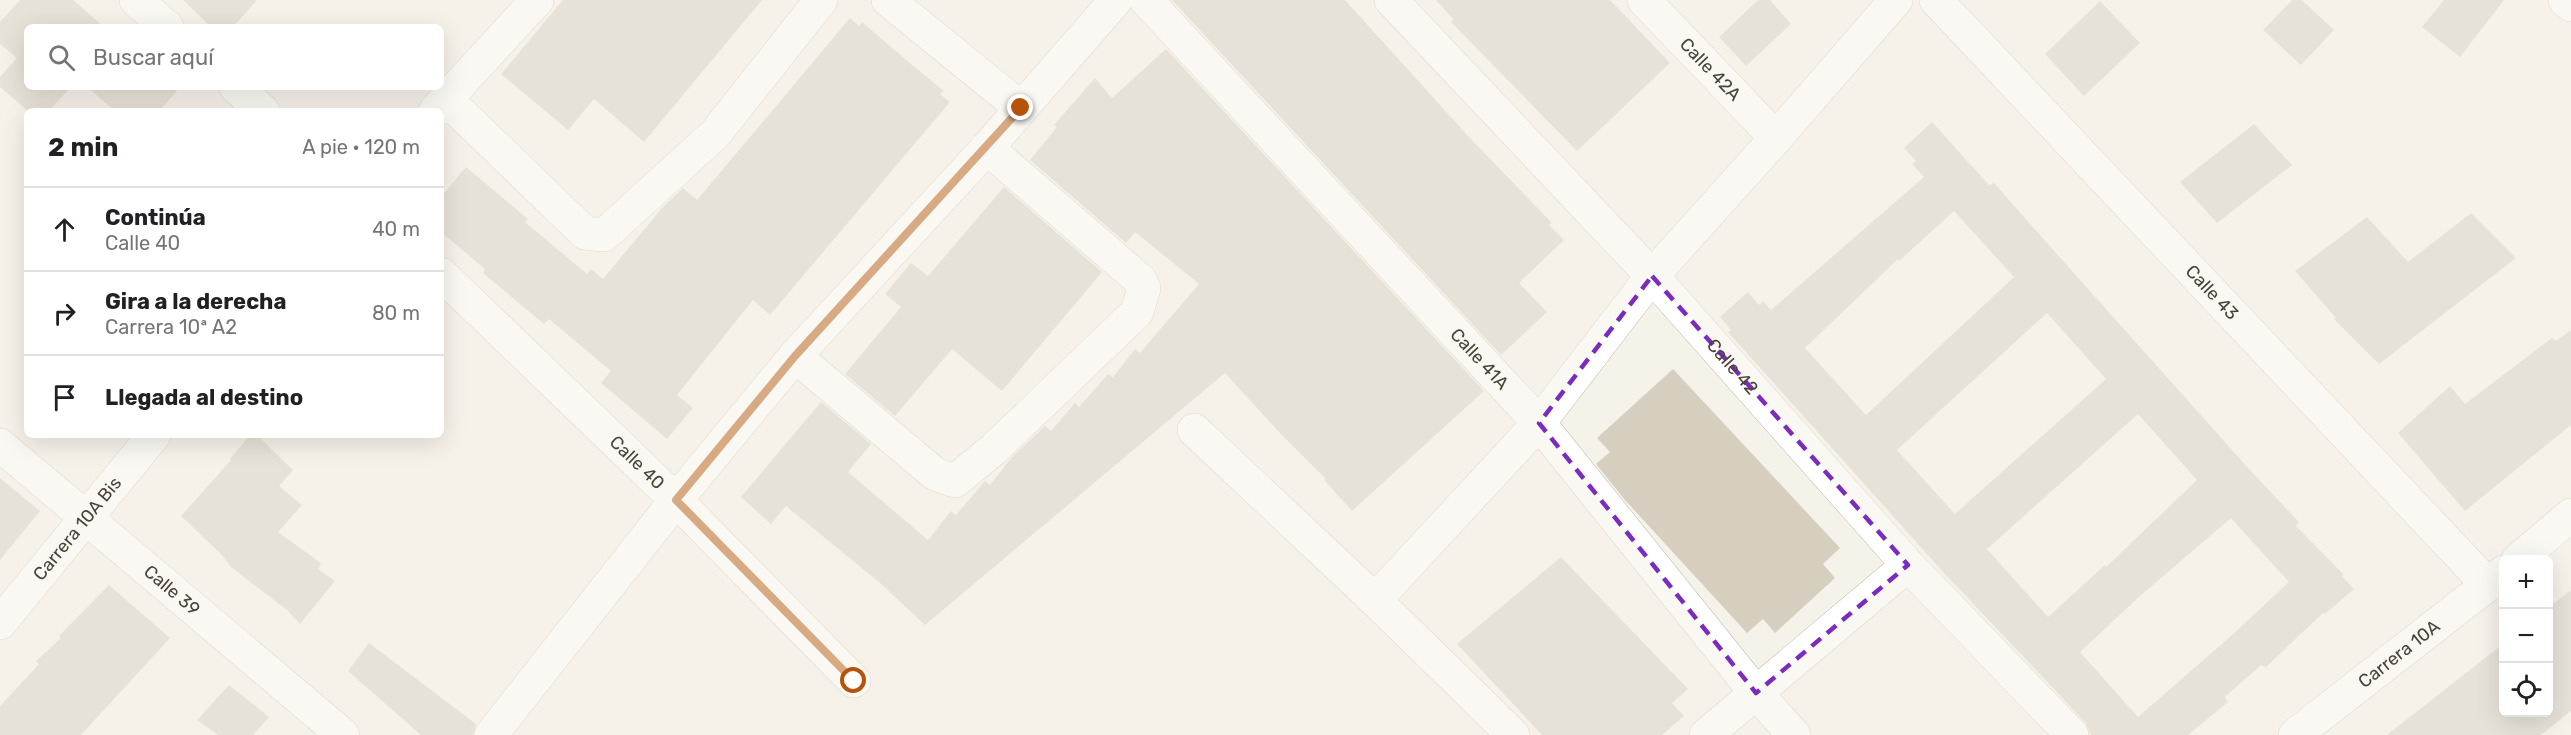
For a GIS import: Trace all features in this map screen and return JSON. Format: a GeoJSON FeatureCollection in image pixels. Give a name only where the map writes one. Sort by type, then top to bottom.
{"type":"FeatureCollection","features":[{"type":"Feature","properties":{"kind":"street"},"geometry":{"type":"LineString","coordinates":[[136,0],[164,24]]}},
{"type":"Feature","properties":{"kind":"street"},"geometry":{"type":"LineString","coordinates":[[440,105],[537,0]]}},
{"type":"Feature","properties":{"kind":"street"},"geometry":{"type":"LineString","coordinates":[[444,109],[585,233],[604,235],[715,134],[821,0]]}},
{"type":"Feature","properties":{"kind":"street"},"geometry":{"type":"LineString","coordinates":[[888,0],[1021,108]]}},
{"type":"Feature","properties":{"kind":"street"},"geometry":{"type":"LineString","coordinates":[[491,735],[676,500],[795,356],[987,148],[1116,0]]}},
{"type":"Feature","properties":{"kind":"street","name":"Calle 41A"},"geometry":{"type":"LineString","coordinates":[[1146,0],[1539,423],[1756,693],[1794,735]]}},
{"type":"Feature","properties":{"kind":"street","name":"Calle 42"},"geometry":{"type":"LineString","coordinates":[[1391,0],[1652,276],[1908,565],[2072,735]]}},
{"type":"Feature","properties":{"kind":"street","name":"Calle 42A"},"geometry":{"type":"LineString","coordinates":[[1644,0],[1776,138]]}},
{"type":"Feature","properties":{"kind":"street"},"geometry":{"type":"LineString","coordinates":[[1375,600],[1539,423],[1652,276],[1896,0]]}},
{"type":"Feature","properties":{"kind":"street","name":"Calle 43"},"geometry":{"type":"LineString","coordinates":[[1936,0],[2496,578]]}},
{"type":"Feature","properties":{"kind":"street"},"geometry":{"type":"LineString","coordinates":[[2565,0],[2571,5]]}},
{"type":"Feature","properties":{"kind":"street"},"geometry":{"type":"LineString","coordinates":[[239,90],[260,108]]}},
{"type":"Feature","properties":{"kind":"street"},"geometry":{"type":"LineString","coordinates":[[795,356],[935,474],[955,481],[994,449],[1137,312],[1144,288],[1140,280],[987,148]]}},
{"type":"Feature","properties":{"kind":"street","name":"Calle 40"},"geometry":{"type":"LineString","coordinates":[[444,276],[676,500],[854,681]]}},
{"type":"Feature","properties":{"kind":"street"},"geometry":{"type":"LineString","coordinates":[[1194,430],[1375,600],[1514,735]]}},
{"type":"Feature","properties":{"kind":"street","name":"Carrera 10A Bis"},"geometry":{"type":"LineString","coordinates":[[0,623],[151,438]]}},
{"type":"Feature","properties":{"kind":"street","name":"Calle 39"},"geometry":{"type":"LineString","coordinates":[[0,445],[343,735]]}},
{"type":"Feature","properties":{"kind":"street"},"geometry":{"type":"LineString","coordinates":[[2524,555],[2571,515]]}},
{"type":"Feature","properties":{"kind":"street"},"geometry":{"type":"LineString","coordinates":[[1706,735],[1908,565]]}},
{"type":"Feature","properties":{"kind":"street","name":"Carrera 10A"},"geometry":{"type":"LineString","coordinates":[[2295,735],[2496,578]]}},
{"type":"Feature","properties":{"kind":"highlighted area"},"geometry":{"type":"Polygon","coordinates":[[[1652,276],[1908,565],[1756,693],[1539,423],[1652,276]]]}},
{"type":"Feature","properties":{"kind":"building"},"geometry":{"type":"Polygon","coordinates":[[[20,0],[73,0],[101,24],[24,24],[24,90],[68,90],[52,108],[24,108],[0,87],[0,77],[17,58],[0,44],[0,22],[20,0]]]}},
{"type":"Feature","properties":{"kind":"building"},"geometry":{"type":"Polygon","coordinates":[[[183,0],[257,0],[236,24],[208,24],[183,0]]]}},
{"type":"Feature","properties":{"kind":"building"},"geometry":{"type":"Polygon","coordinates":[[[563,0],[762,0],[644,142],[594,99],[568,130],[501,74],[563,0]]]}},
{"type":"Feature","properties":{"kind":"building"},"geometry":{"type":"Polygon","coordinates":[[[1172,0],[1345,0],[1469,137],[1552,223],[1549,225],[1564,240],[1519,283],[1547,312],[1501,355],[1172,0]]]}},
{"type":"Feature","properties":{"kind":"building"},"geometry":{"type":"Polygon","coordinates":[[[1436,0],[1610,0],[1670,63],[1577,151],[1451,22],[1453,19],[1436,0]]]}},
{"type":"Feature","properties":{"kind":"building"},"geometry":{"type":"Polygon","coordinates":[[[1758,0],[1770,0],[1791,24],[1746,66],[1719,37],[1758,0]]]}},
{"type":"Feature","properties":{"kind":"building"},"geometry":{"type":"Polygon","coordinates":[[[2292,0],[2302,0],[2334,30],[2301,65],[2263,30],[2292,0]]]}},
{"type":"Feature","properties":{"kind":"building"},"geometry":{"type":"Polygon","coordinates":[[[2444,0],[2504,0],[2460,57],[2422,27],[2444,0]]]}},
{"type":"Feature","properties":{"kind":"building"},"geometry":{"type":"Polygon","coordinates":[[[2100,1],[2140,43],[2084,96],[2045,54],[2100,1]]]}},
{"type":"Feature","properties":{"kind":"building"},"geometry":{"type":"Polygon","coordinates":[[[850,18],[859,26],[862,22],[944,91],[940,94],[950,102],[770,315],[753,300],[677,395],[693,408],[667,439],[601,383],[611,371],[549,319],[544,324],[483,273],[485,269],[444,235],[444,193],[466,167],[528,219],[525,222],[587,274],[591,269],[603,279],[662,208],[683,188],[697,200],[850,18]]]}},
{"type":"Feature","properties":{"kind":"building"},"geometry":{"type":"Polygon","coordinates":[[[1166,49],[1484,391],[1352,511],[1324,480],[1326,479],[1225,373],[925,625],[880,583],[786,506],[771,524],[741,497],[821,402],[871,444],[848,472],[928,540],[951,511],[956,515],[985,481],[990,485],[1012,457],[1045,426],[1051,431],[1075,403],[1079,407],[1108,374],[1113,377],[1135,349],[1140,353],[1199,284],[1135,232],[1126,243],[1030,160],[1057,127],[1054,125],[1095,78],[1112,98],[1166,49]]]}},
{"type":"Feature","properties":{"kind":"building"},"geometry":{"type":"Polygon","coordinates":[[[90,90],[177,91],[162,108],[112,108],[90,90]]]}},
{"type":"Feature","properties":{"kind":"building"},"geometry":{"type":"Polygon","coordinates":[[[1932,122],[1989,185],[1994,183],[2299,522],[2296,526],[2344,575],[2342,576],[2354,589],[2325,614],[2323,613],[2266,667],[2261,665],[2225,697],[2228,702],[2188,735],[2091,735],[2085,722],[1944,573],[1728,332],[1731,330],[1720,317],[1748,292],[1759,305],[1763,301],[1771,310],[1924,177],[1912,164],[1916,161],[1904,148],[1932,122]],[[1954,211],[1899,261],[1898,259],[1805,348],[1866,415],[2014,277],[1954,211]],[[2047,313],[1897,450],[1955,514],[2106,379],[2047,313]],[[2138,414],[1987,549],[2048,617],[2105,565],[2106,567],[2197,480],[2138,414]],[[2231,518],[2140,596],[2080,652],[2138,717],[2289,582],[2231,518]]]}},
{"type":"Feature","properties":{"kind":"building"},"geometry":{"type":"Polygon","coordinates":[[[2254,124],[2292,165],[2217,223],[2180,182],[2254,124]]]}},
{"type":"Feature","properties":{"kind":"building"},"geometry":{"type":"Polygon","coordinates":[[[1004,187],[1102,272],[1002,391],[952,349],[895,416],[845,374],[901,307],[885,294],[899,277],[911,263],[928,276],[1004,187]]]}},
{"type":"Feature","properties":{"kind":"building"},"geometry":{"type":"Polygon","coordinates":[[[2471,213],[2516,258],[2379,364],[2334,319],[2336,318],[2295,271],[2367,217],[2408,262],[2471,213]]]}},
{"type":"Feature","properties":{"kind":"building"},"geometry":{"type":"Polygon","coordinates":[[[2571,330],[2571,425],[2465,511],[2398,433],[2450,386],[2465,404],[2552,338],[2556,341],[2571,330]]]}},
{"type":"Feature","properties":{"kind":"building"},"geometry":{"type":"Polygon","coordinates":[[[1673,369],[1840,548],[1823,564],[1835,578],[1775,633],[1763,619],[1747,633],[1625,500],[1596,464],[1610,452],[1597,438],[1673,369]]]}},
{"type":"Feature","properties":{"kind":"building"},"geometry":{"type":"Polygon","coordinates":[[[248,438],[260,438],[293,470],[279,486],[302,505],[278,532],[321,563],[318,569],[335,581],[300,624],[287,610],[231,567],[220,553],[181,516],[248,438]]]}},
{"type":"Feature","properties":{"kind":"building"},"geometry":{"type":"Polygon","coordinates":[[[0,478],[40,511],[0,560],[0,478]]]}},
{"type":"Feature","properties":{"kind":"building"},"geometry":{"type":"Polygon","coordinates":[[[1561,557],[1688,689],[1672,703],[1684,716],[1662,735],[1542,735],[1457,644],[1561,557]]]}},
{"type":"Feature","properties":{"kind":"building"},"geometry":{"type":"Polygon","coordinates":[[[109,585],[170,638],[81,735],[0,735],[0,706],[39,664],[36,661],[61,638],[59,636],[109,585]]]}},
{"type":"Feature","properties":{"kind":"building"},"geometry":{"type":"Polygon","coordinates":[[[2571,590],[2571,711],[2541,735],[2387,735],[2499,647],[2499,717],[2553,717],[2553,604],[2571,590]]]}},
{"type":"Feature","properties":{"kind":"building"},"geometry":{"type":"Polygon","coordinates":[[[369,643],[476,724],[473,735],[421,735],[348,671],[369,643]]]}},
{"type":"Feature","properties":{"kind":"building"},"geometry":{"type":"Polygon","coordinates":[[[229,685],[269,717],[253,735],[218,735],[197,720],[229,685]]]}},
{"type":"Feature","properties":{"kind":"route"},"geometry":{"type":"LineString","coordinates":[[854,681],[676,500],[795,356],[987,148],[1021,108]]}}]}
